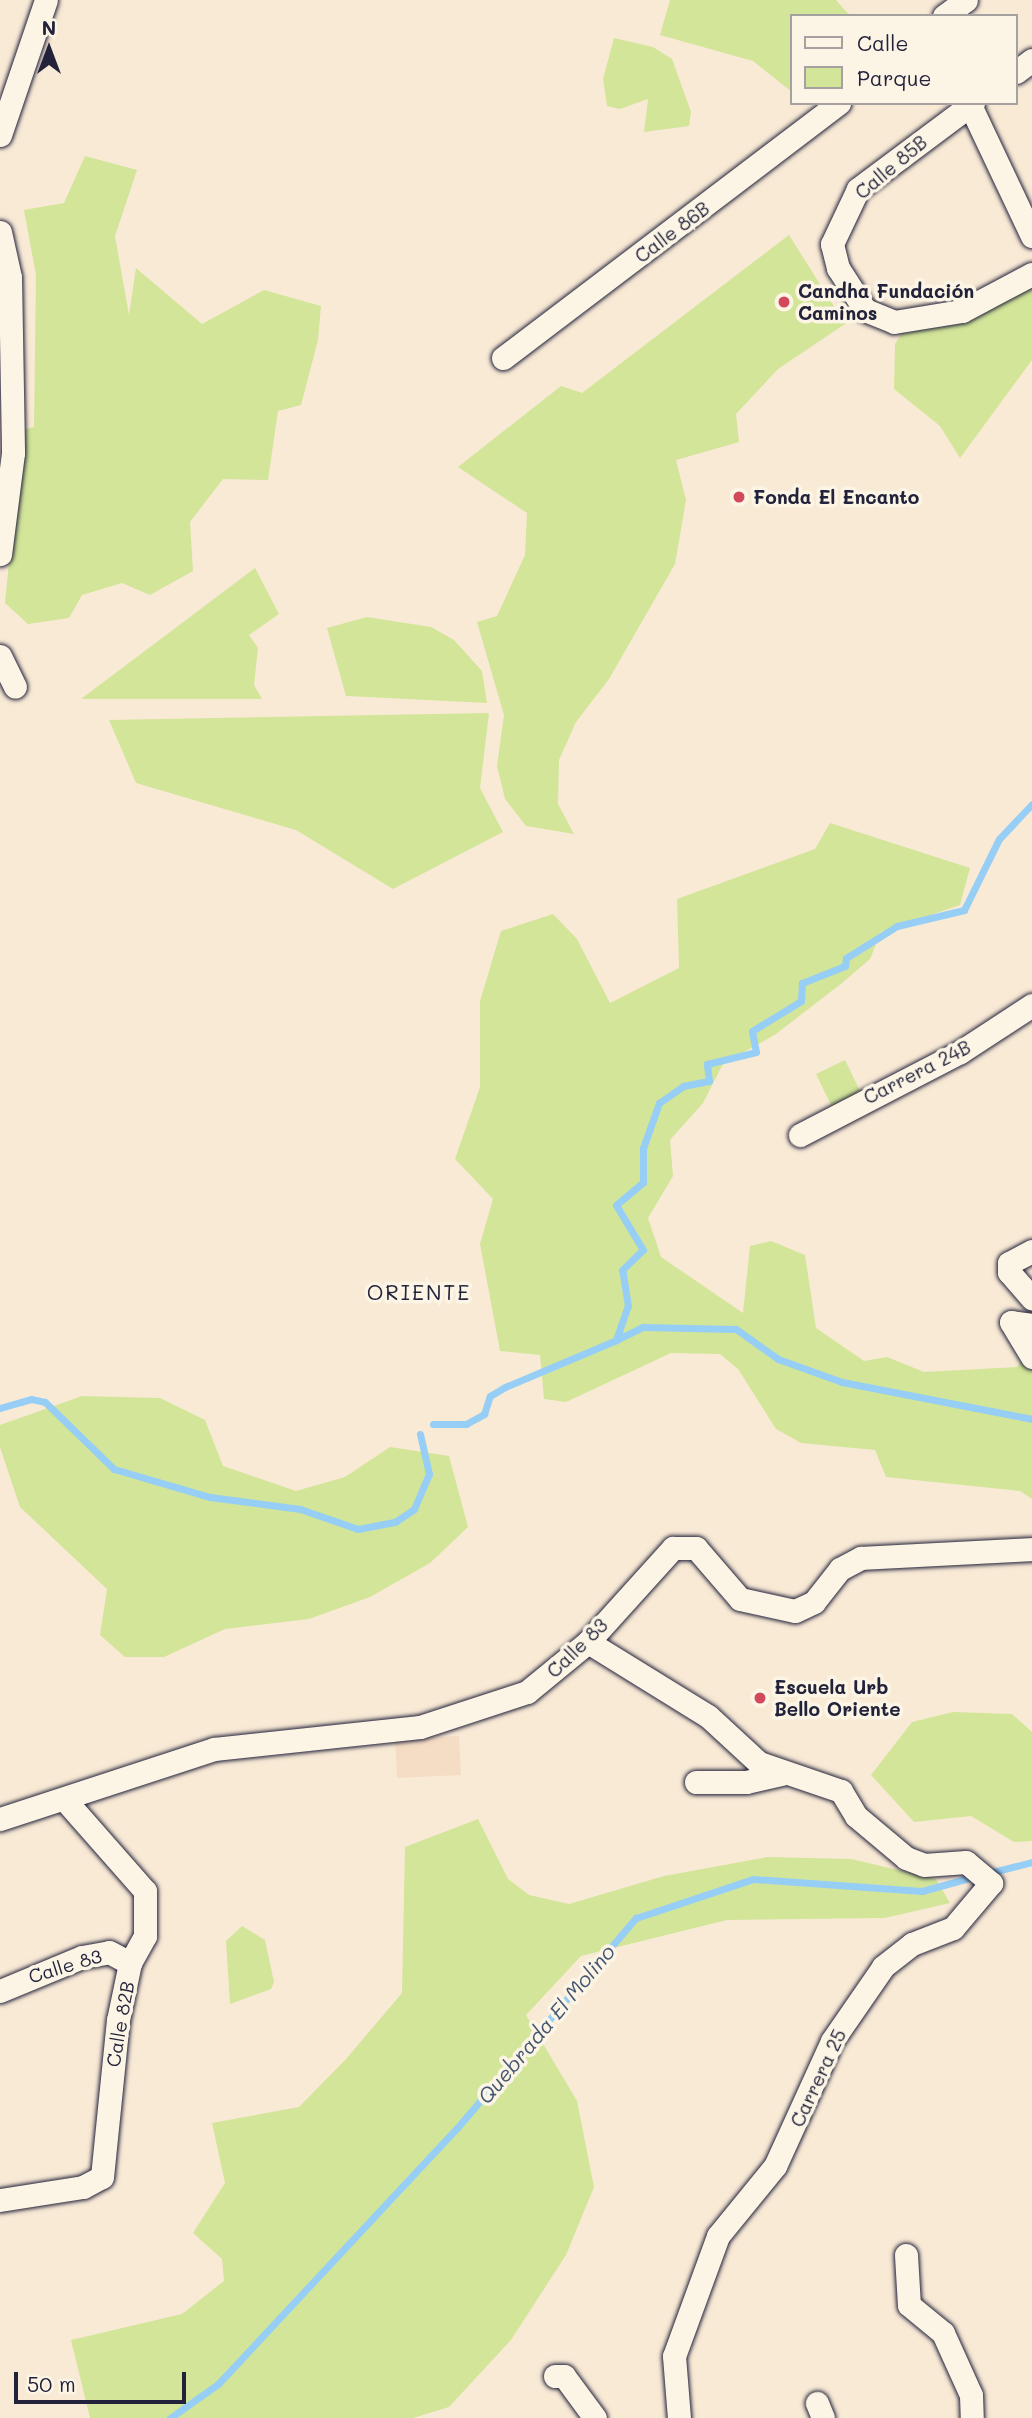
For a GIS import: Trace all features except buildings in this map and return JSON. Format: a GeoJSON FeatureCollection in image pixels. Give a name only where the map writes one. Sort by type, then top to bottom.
{"type":"FeatureCollection","features":[{"type":"Feature","properties":{"kind":"street"},"geometry":{"type":"LineString","coordinates":[[0,135],[46,0]]}},
{"type":"Feature","properties":{"kind":"street"},"geometry":{"type":"LineString","coordinates":[[947,14],[966,0]]}},
{"type":"Feature","properties":{"kind":"street","name":"Calle 86B"},"geometry":{"type":"LineString","coordinates":[[503,358],[836,105]]}},
{"type":"Feature","properties":{"kind":"street","name":"Calle 85B"},"geometry":{"type":"LineString","coordinates":[[970,105],[858,189],[832,244],[838,268],[865,310],[894,321],[962,310],[1032,274]]}},
{"type":"Feature","properties":{"kind":"street"},"geometry":{"type":"LineString","coordinates":[[971,105],[1032,236]]}},
{"type":"Feature","properties":{"kind":"street"},"geometry":{"type":"LineString","coordinates":[[0,232],[10,277],[13,453],[0,554]]}},
{"type":"Feature","properties":{"kind":"street"},"geometry":{"type":"LineString","coordinates":[[0,656],[15,687]]}},
{"type":"Feature","properties":{"kind":"street","name":"Carrera 24B"},"geometry":{"type":"LineString","coordinates":[[800,1135],[960,1052],[1032,1005]]}},
{"type":"Feature","properties":{"kind":"street"},"geometry":{"type":"LineString","coordinates":[[1032,1251],[1009,1263],[1009,1272],[1032,1298]]}},
{"type":"Feature","properties":{"kind":"street"},"geometry":{"type":"LineString","coordinates":[[1032,1325],[1011,1322],[1032,1357]]}},
{"type":"Feature","properties":{"kind":"street","name":"Calle 83"},"geometry":{"type":"LineString","coordinates":[[0,1819],[66,1801],[214,1749],[458,1720],[527,1692],[588,1642],[663,1553],[686,1545],[696,1548],[740,1598],[795,1611],[814,1602],[840,1569],[861,1558],[1032,1549]]}},
{"type":"Feature","properties":{"kind":"street","name":"Carrera 25"},"geometry":{"type":"LineString","coordinates":[[588,1642],[708,1716],[759,1763],[782,1774],[841,1791],[856,1816],[905,1857],[924,1865],[966,1862],[991,1883],[953,1928],[912,1944],[883,1967],[832,2041],[775,2166],[718,2236],[674,2356],[679,2418]]}},
{"type":"Feature","properties":{"kind":"street"},"geometry":{"type":"LineString","coordinates":[[696,1782],[746,1783],[782,1774]]}},
{"type":"Feature","properties":{"kind":"street","name":"Calle 82B"},"geometry":{"type":"LineString","coordinates":[[0,2200],[83,2187],[102,2177],[118,2020],[130,1963],[145,1936],[145,1891],[66,1801]]}},
{"type":"Feature","properties":{"kind":"street","name":"Calle 83"},"geometry":{"type":"LineString","coordinates":[[0,1991],[82,1956],[109,1952],[130,1963]]}},
{"type":"Feature","properties":{"kind":"street"},"geometry":{"type":"LineString","coordinates":[[906,2256],[909,2305],[943,2333],[971,2395],[972,2418]]}},
{"type":"Feature","properties":{"kind":"street"},"geometry":{"type":"LineString","coordinates":[[555,2376],[565,2376],[595,2418]]}},
{"type":"Feature","properties":{"kind":"shaded area"},"geometry":{"type":"Polygon","coordinates":[[[459,1736],[461,1775],[397,1778],[395,1739],[459,1736]]]}},
{"type":"Feature","properties":{"kind":"green space"},"geometry":{"type":"Polygon","coordinates":[[[670,0],[836,0],[848,14],[790,14],[790,90],[753,61],[660,35],[670,0]]]}},
{"type":"Feature","properties":{"kind":"green space"},"geometry":{"type":"Polygon","coordinates":[[[614,38],[653,47],[672,59],[691,112],[689,126],[644,132],[648,99],[620,109],[607,106],[603,79],[614,38]]]}},
{"type":"Feature","properties":{"kind":"green space"},"geometry":{"type":"Polygon","coordinates":[[[85,156],[137,170],[115,236],[129,315],[136,268],[202,324],[264,290],[321,306],[318,340],[301,405],[278,411],[268,480],[223,479],[190,522],[193,571],[150,595],[122,583],[82,595],[69,618],[28,624],[5,603],[22,430],[34,427],[36,275],[24,210],[64,203],[85,156]]]}},
{"type":"Feature","properties":{"kind":"green space"},"geometry":{"type":"Polygon","coordinates":[[[789,235],[845,324],[778,369],[736,414],[739,442],[676,460],[686,500],[675,564],[609,679],[576,722],[559,760],[558,804],[574,834],[526,826],[505,799],[497,766],[504,715],[477,622],[497,616],[525,555],[527,513],[458,467],[561,386],[582,393],[789,235]]]}},
{"type":"Feature","properties":{"kind":"green space"},"geometry":{"type":"Polygon","coordinates":[[[1032,286],[1032,360],[960,458],[940,426],[894,389],[895,344],[911,318],[1032,286]]]}},
{"type":"Feature","properties":{"kind":"green space"},"geometry":{"type":"Polygon","coordinates":[[[255,568],[279,614],[249,635],[258,648],[254,685],[262,699],[81,699],[255,568]]]}},
{"type":"Feature","properties":{"kind":"green space"},"geometry":{"type":"Polygon","coordinates":[[[367,617],[431,627],[454,640],[482,671],[487,703],[346,696],[327,628],[367,617]]]}},
{"type":"Feature","properties":{"kind":"green space"},"geometry":{"type":"Polygon","coordinates":[[[489,713],[480,788],[503,832],[393,889],[296,830],[136,783],[109,720],[489,713]]]}},
{"type":"Feature","properties":{"kind":"green space"},"geometry":{"type":"Polygon","coordinates":[[[830,823],[970,868],[960,905],[881,932],[870,959],[842,983],[776,1034],[723,1064],[703,1103],[670,1140],[673,1176],[648,1218],[661,1257],[743,1313],[750,1246],[771,1241],[805,1255],[816,1328],[864,1361],[887,1357],[924,1372],[1017,1367],[1032,1345],[1032,1499],[1020,1491],[886,1477],[875,1450],[801,1443],[776,1429],[738,1369],[720,1354],[671,1353],[566,1402],[544,1399],[540,1355],[500,1351],[480,1244],[493,1199],[455,1159],[480,1087],[480,1001],[501,931],[553,914],[577,939],[610,1003],[679,968],[677,899],[815,849],[830,823]]]}},
{"type":"Feature","properties":{"kind":"green space"},"geometry":{"type":"Polygon","coordinates":[[[845,1060],[861,1093],[832,1107],[816,1074],[845,1060]]]}},
{"type":"Feature","properties":{"kind":"green space"},"geometry":{"type":"Polygon","coordinates":[[[82,1396],[160,1398],[205,1420],[223,1466],[296,1491],[345,1477],[390,1447],[449,1456],[468,1527],[430,1563],[370,1597],[309,1619],[225,1629],[164,1657],[125,1657],[100,1635],[107,1589],[20,1507],[0,1447],[0,1425],[82,1396]]]}},
{"type":"Feature","properties":{"kind":"green space"},"geometry":{"type":"Polygon","coordinates":[[[953,1712],[1012,1714],[1032,1732],[1032,1841],[1014,1842],[971,1816],[914,1822],[871,1775],[912,1722],[953,1712]]]}},
{"type":"Feature","properties":{"kind":"green space"},"geometry":{"type":"Polygon","coordinates":[[[478,1819],[508,1879],[529,1895],[569,1904],[664,1876],[768,1857],[851,1859],[936,1879],[950,1903],[885,1918],[727,1920],[581,1956],[526,2015],[577,2101],[594,2187],[566,2255],[511,2340],[449,2407],[413,2418],[90,2418],[71,2340],[182,2314],[224,2281],[222,2259],[193,2233],[225,2183],[212,2123],[299,2107],[346,2059],[402,1993],[405,1847],[478,1819]]]}},
{"type":"Feature","properties":{"kind":"green space"},"geometry":{"type":"Polygon","coordinates":[[[242,1926],[265,1940],[274,1982],[271,1989],[230,2004],[226,1941],[242,1926]]]}},
{"type":"Feature","properties":{"kind":"waterway"},"geometry":{"type":"LineString","coordinates":[[433,1424],[466,1424],[484,1414],[490,1396],[505,1387],[616,1340],[628,1306],[622,1270],[643,1250],[616,1205],[643,1182],[643,1148],[659,1103],[683,1086],[709,1081],[707,1064],[756,1052],[752,1031],[801,1001],[802,983],[845,966],[846,958],[897,926],[964,910],[999,839],[1032,804]]}},
{"type":"Feature","properties":{"kind":"waterway"},"geometry":{"type":"LineString","coordinates":[[616,1340],[643,1327],[736,1329],[778,1359],[842,1382],[1032,1419]]}},
{"type":"Feature","properties":{"kind":"waterway"},"geometry":{"type":"LineString","coordinates":[[0,1408],[31,1399],[45,1402],[114,1469],[210,1497],[300,1509],[358,1529],[395,1522],[414,1509],[429,1474],[420,1434]]}},
{"type":"Feature","properties":{"kind":"waterway","name":"Quebrada El Molino"},"geometry":{"type":"LineString","coordinates":[[989,1873],[1032,1862]]}},
{"type":"Feature","properties":{"kind":"waterway","name":"Quebrada El Molino"},"geometry":{"type":"LineString","coordinates":[[170,2418],[218,2384],[457,2128],[636,1918],[753,1879],[922,1891],[977,1876]]}},
{"type":"Feature","properties":{"kind":"place","name":"Candha Fundación Caminos"},"geometry":{"type":"Point","coordinates":[784,302]}},
{"type":"Feature","properties":{"kind":"place","name":"Fonda El Encanto"},"geometry":{"type":"Point","coordinates":[739,497]}},
{"type":"Feature","properties":{"kind":"place","name":"Escuela Urb Bello Oriente"},"geometry":{"type":"Point","coordinates":[760,1698]}},
{"type":"Feature","properties":{"kind":"district","name":"ORIENTE"},"geometry":{"type":"Point","coordinates":[419,1292]}}]}
